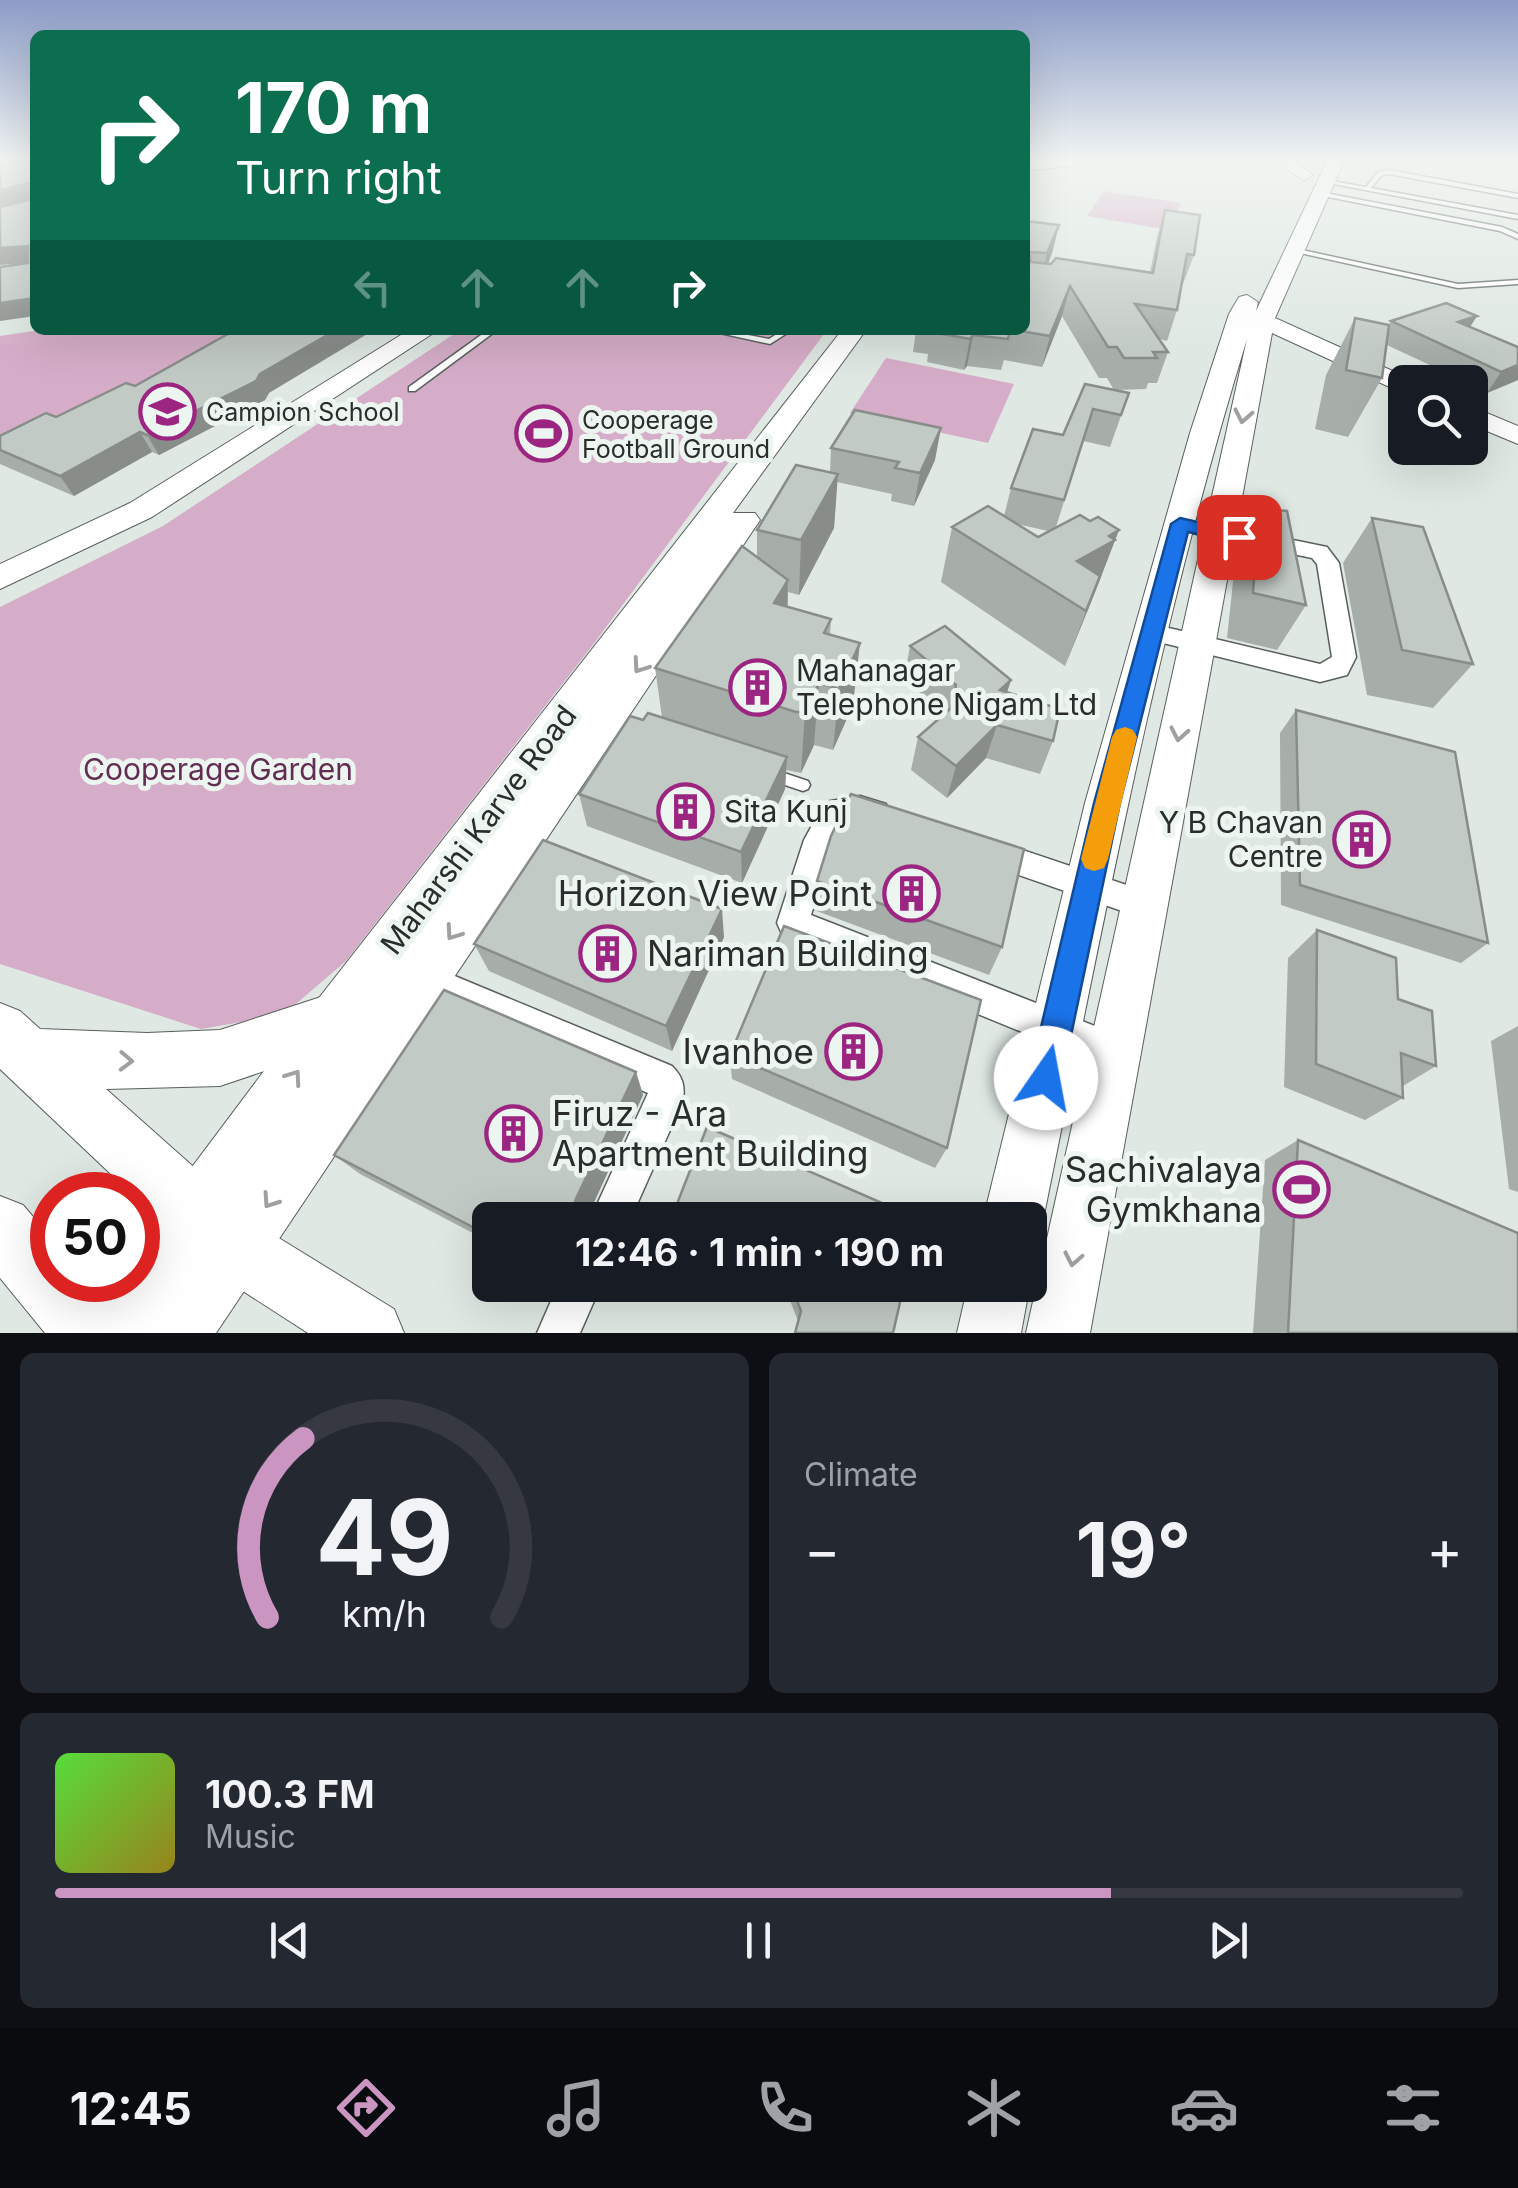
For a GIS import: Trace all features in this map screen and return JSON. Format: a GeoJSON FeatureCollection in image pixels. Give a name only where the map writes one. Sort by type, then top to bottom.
{"type":"FeatureCollection","features":[{"type":"Feature","properties":{"kind":"main road"},"geometry":{"type":"LineString","coordinates":[[1018,1202],[1088,885],[1180,524],[1252,317],[1291,223]]}},
{"type":"Feature","properties":{"kind":"main road"},"geometry":{"type":"LineString","coordinates":[[1058,1333],[1220,534],[1252,317],[1293,250],[1300,223]]}},
{"type":"Feature","properties":{"kind":"main road"},"geometry":{"type":"LineString","coordinates":[[1252,317],[1388,377]]}},
{"type":"Feature","properties":{"kind":"main road"},"geometry":{"type":"LineString","coordinates":[[0,578],[141,510],[418,335]]}},
{"type":"Feature","properties":{"kind":"main road","name":"Maharshi Karve Road"},"geometry":{"type":"LineString","coordinates":[[178,1333],[218,1231],[334,1022],[850,335]]}},
{"type":"Feature","properties":{"kind":"main road","name":"Maharshi Karve Road"},"geometry":{"type":"LineString","coordinates":[[107,1333],[218,1231],[421,978],[612,722],[875,335]]}},
{"type":"Feature","properties":{"kind":"main road"},"geometry":{"type":"LineString","coordinates":[[1488,422],[1518,436]]}},
{"type":"Feature","properties":{"kind":"main road"},"geometry":{"type":"LineString","coordinates":[[14,1044],[148,1062],[220,1058],[334,1022]]}},
{"type":"Feature","properties":{"kind":"main road"},"geometry":{"type":"LineString","coordinates":[[14,1044],[218,1231],[370,1333]]}},
{"type":"Feature","properties":{"kind":"main road"},"geometry":{"type":"LineString","coordinates":[[0,1228],[89,1333]]}},
{"type":"Feature","properties":{"kind":"main road"},"geometry":{"type":"LineString","coordinates":[[989,1333],[996,1302]]}},
{"type":"Feature","properties":{"kind":"street"},"geometry":{"type":"LineString","coordinates":[[1152,632],[1320,673],[1338,669],[1344,658],[1328,563],[1320,552],[1180,524]]}},
{"type":"Feature","properties":{"kind":"street"},"geometry":{"type":"LineString","coordinates":[[898,820],[860,808],[835,811],[819,840],[793,923],[1056,1032],[1115,1052]]}},
{"type":"Feature","properties":{"kind":"street"},"geometry":{"type":"LineString","coordinates":[[954,840],[1145,904]]}},
{"type":"Feature","properties":{"kind":"street"},"geometry":{"type":"LineString","coordinates":[[421,978],[659,1079],[667,1087],[665,1100],[618,1202]]}},
{"type":"Feature","properties":{"kind":"street"},"geometry":{"type":"LineString","coordinates":[[558,1333],[572,1302]]}},
{"type":"Feature","properties":{"kind":"lane"},"geometry":{"type":"LineString","coordinates":[[1483,223],[1518,238]]}},
{"type":"Feature","properties":{"kind":"lane"},"geometry":{"type":"LineString","coordinates":[[1293,250],[1458,286],[1518,282]]}},
{"type":"Feature","properties":{"kind":"lane"},"geometry":{"type":"LineString","coordinates":[[412,389],[486,335]]}},
{"type":"Feature","properties":{"kind":"lane"},"geometry":{"type":"LineString","coordinates":[[735,335],[770,342],[780,335]]}},
{"type":"Feature","properties":{"kind":"lane"},"geometry":{"type":"LineString","coordinates":[[748,767],[803,785]]}},
{"type":"Feature","properties":{"kind":"green space"},"geometry":{"type":"Polygon","coordinates":[[[1129,223],[1171,223],[1168,230],[1129,223]]]}},
{"type":"Feature","properties":{"kind":"green space"},"geometry":{"type":"Polygon","coordinates":[[[30,332],[30,335],[250,335],[0,458],[0,336],[30,332]]]}},
{"type":"Feature","properties":{"kind":"green space","name":"Cooperage Garden"},"geometry":{"type":"Polygon","coordinates":[[[452,335],[823,335],[592,646],[346,961],[283,1015],[201,1029],[0,964],[0,607],[163,526],[452,335]]]}},
{"type":"Feature","properties":{"kind":"green space"},"geometry":{"type":"Polygon","coordinates":[[[886,358],[1014,384],[988,443],[850,413],[886,358]]]}},
{"type":"Feature","properties":{"kind":"building"},"geometry":{"type":"Polygon","coordinates":[[[0,223],[30,223],[30,299],[0,303],[0,267],[28,263],[28,246],[0,248],[0,223]]]}},
{"type":"Feature","properties":{"kind":"building"},"geometry":{"type":"Polygon","coordinates":[[[1030,223],[1059,225],[1047,253],[1030,252],[1030,223]]]}},
{"type":"Feature","properties":{"kind":"building"},"geometry":{"type":"Polygon","coordinates":[[[1162,223],[1199,223],[1194,255],[1187,254],[1177,310],[1135,304],[1168,352],[1153,352],[1157,358],[1124,358],[1117,347],[1108,347],[1070,286],[1050,336],[1030,333],[1030,257],[1031,262],[1051,264],[1056,258],[1153,273],[1162,223]]]}},
{"type":"Feature","properties":{"kind":"building"},"geometry":{"type":"Polygon","coordinates":[[[1446,303],[1477,316],[1458,322],[1518,347],[1518,365],[1501,372],[1391,321],[1446,303]]]}},
{"type":"Feature","properties":{"kind":"building"},"geometry":{"type":"Polygon","coordinates":[[[1355,318],[1389,325],[1382,378],[1346,370],[1355,318]]]}},
{"type":"Feature","properties":{"kind":"building"},"geometry":{"type":"Polygon","coordinates":[[[226,335],[327,335],[260,374],[256,381],[147,435],[140,432],[60,476],[0,450],[0,436],[46,413],[56,417],[126,383],[135,386],[226,335]]]}},
{"type":"Feature","properties":{"kind":"building"},"geometry":{"type":"Polygon","coordinates":[[[973,335],[1009,335],[1008,339],[973,335]]]}},
{"type":"Feature","properties":{"kind":"building"},"geometry":{"type":"Polygon","coordinates":[[[1085,384],[1129,393],[1121,415],[1093,409],[1064,500],[1011,488],[1033,429],[1063,435],[1085,384]]]}},
{"type":"Feature","properties":{"kind":"building"},"geometry":{"type":"Polygon","coordinates":[[[855,410],[941,428],[920,473],[895,468],[899,462],[831,448],[855,410]]]}},
{"type":"Feature","properties":{"kind":"building"},"geometry":{"type":"Polygon","coordinates":[[[796,465],[838,474],[801,540],[757,530],[796,465]]]}},
{"type":"Feature","properties":{"kind":"building"},"geometry":{"type":"Polygon","coordinates":[[[988,506],[1038,537],[1080,515],[1090,521],[1098,517],[1119,530],[1109,536],[1115,540],[1077,561],[1100,576],[1086,611],[952,527],[988,506]]]}},
{"type":"Feature","properties":{"kind":"building"},"geometry":{"type":"Polygon","coordinates":[[[1259,509],[1287,511],[1306,605],[1253,593],[1259,509]]]}},
{"type":"Feature","properties":{"kind":"building"},"geometry":{"type":"Polygon","coordinates":[[[1372,518],[1423,527],[1473,664],[1402,650],[1372,518]]]}},
{"type":"Feature","properties":{"kind":"building"},"geometry":{"type":"Polygon","coordinates":[[[742,546],[788,580],[774,603],[831,619],[824,633],[860,643],[839,689],[819,683],[805,712],[655,668],[742,546]]]}},
{"type":"Feature","properties":{"kind":"building"},"geometry":{"type":"Polygon","coordinates":[[[945,626],[1011,680],[1000,690],[1060,709],[1053,741],[997,725],[956,766],[918,737],[951,708],[956,685],[910,646],[945,626]]]}},
{"type":"Feature","properties":{"kind":"building","name":"Y B Chavan Centre"},"geometry":{"type":"Polygon","coordinates":[[[1296,710],[1455,752],[1488,943],[1300,885],[1296,710]]]}},
{"type":"Feature","properties":{"kind":"building"},"geometry":{"type":"Polygon","coordinates":[[[648,713],[787,757],[741,852],[579,794],[630,716],[643,720],[648,713]]]}},
{"type":"Feature","properties":{"kind":"building","name":"Horizon View Point"},"geometry":{"type":"Polygon","coordinates":[[[851,794],[1024,849],[1002,947],[817,881],[831,836],[851,794]]]}},
{"type":"Feature","properties":{"kind":"building","name":"Nariman Building"},"geometry":{"type":"Polygon","coordinates":[[[543,840],[722,909],[666,1026],[474,944],[543,840]]]}},
{"type":"Feature","properties":{"kind":"building","name":"Ivanhoe"},"geometry":{"type":"Polygon","coordinates":[[[784,926],[981,1000],[947,1148],[730,1055],[784,926]]]}},
{"type":"Feature","properties":{"kind":"building"},"geometry":{"type":"Polygon","coordinates":[[[1317,930],[1396,958],[1398,999],[1432,1011],[1436,1066],[1401,1053],[1403,1098],[1316,1064],[1317,930]]]}},
{"type":"Feature","properties":{"kind":"building","name":"Firuz - Ara Apartment Building"},"geometry":{"type":"Polygon","coordinates":[[[444,990],[636,1072],[575,1202],[472,1202],[472,1227],[334,1155],[444,990]]]}},
{"type":"Feature","properties":{"kind":"building"},"geometry":{"type":"Polygon","coordinates":[[[707,1127],[880,1202],[678,1202],[707,1127]]]}},
{"type":"Feature","properties":{"kind":"building","name":"Sachivalaya Gymkhana"},"geometry":{"type":"Polygon","coordinates":[[[1298,1140],[1518,1233],[1518,1333],[1288,1333],[1298,1140]]]}},
{"type":"Feature","properties":{"kind":"building"},"geometry":{"type":"Polygon","coordinates":[[[798,1302],[900,1302],[893,1333],[795,1333],[801,1311],[798,1302]]]}},
{"type":"Feature","properties":{"kind":"slow traffic"},"geometry":{"type":"LineString","coordinates":[[1094,859],[1125,737]]}},
{"type":"Feature","properties":{"kind":"place","name":"Campion School"},"geometry":{"type":"Point","coordinates":[167,412]}},
{"type":"Feature","properties":{"kind":"place","name":"Cooperage Football Ground"},"geometry":{"type":"Point","coordinates":[543,434]}},
{"type":"Feature","properties":{"kind":"place","name":"Mahanagar Telephone Nigam Ltd"},"geometry":{"type":"Point","coordinates":[757,688]}},
{"type":"Feature","properties":{"kind":"place","name":"Sita Kunj"},"geometry":{"type":"Point","coordinates":[685,812]}},
{"type":"Feature","properties":{"kind":"place","name":"Y B Chavan Centre"},"geometry":{"type":"Point","coordinates":[1362,840]}},
{"type":"Feature","properties":{"kind":"place","name":"Horizon View Point"},"geometry":{"type":"Point","coordinates":[911,894]}},
{"type":"Feature","properties":{"kind":"place","name":"Nariman Building"},"geometry":{"type":"Point","coordinates":[608,954]}},
{"type":"Feature","properties":{"kind":"place","name":"Ivanhoe"},"geometry":{"type":"Point","coordinates":[853,1052]}},
{"type":"Feature","properties":{"kind":"place","name":"Firuz - Ara Apartment Building"},"geometry":{"type":"Point","coordinates":[513,1134]}},
{"type":"Feature","properties":{"kind":"place","name":"Sachivalaya Gymkhana"},"geometry":{"type":"Point","coordinates":[1301,1190]}},
{"type":"Feature","properties":{"kind":"route"},"geometry":{"type":"LineString","coordinates":[[1046,1078],[1107,803],[1180,524],[1239,537]]}}]}
